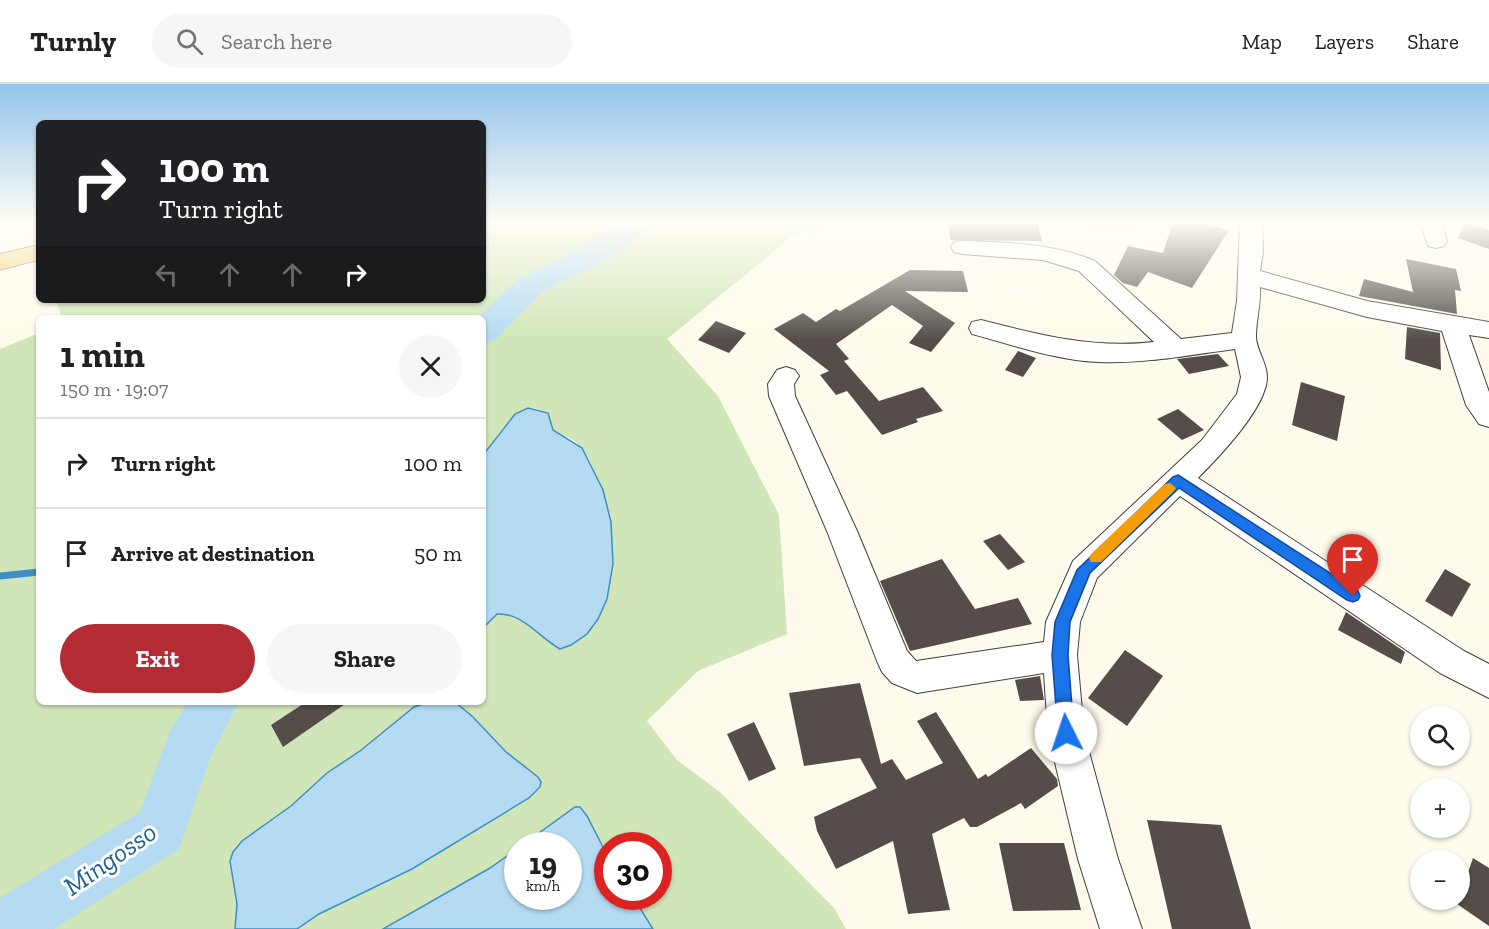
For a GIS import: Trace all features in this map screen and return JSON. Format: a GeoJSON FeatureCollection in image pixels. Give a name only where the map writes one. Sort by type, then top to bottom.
{"type":"FeatureCollection","features":[{"type":"Feature","properties":{"kind":"street"},"geometry":{"type":"LineString","coordinates":[[1078,261],[1087,266],[1174,347]]}},
{"type":"Feature","properties":{"kind":"street"},"geometry":{"type":"LineString","coordinates":[[1121,929],[1098,859],[1066,733],[1060,655],[1063,622],[1084,570],[1212,447],[1250,396],[1254,377],[1251,357],[1243,340],[1250,301],[1248,275],[1250,261]]}},
{"type":"Feature","properties":{"kind":"street"},"geometry":{"type":"LineString","coordinates":[[1248,275],[1329,301],[1453,326],[1489,330]]}},
{"type":"Feature","properties":{"kind":"street"},"geometry":{"type":"LineString","coordinates":[[1453,326],[1483,414]]}},
{"type":"Feature","properties":{"kind":"street"},"geometry":{"type":"LineString","coordinates":[[981,328],[1058,348],[1097,353],[1142,352],[1243,340]]}},
{"type":"Feature","properties":{"kind":"street"},"geometry":{"type":"LineString","coordinates":[[786,376],[781,384],[782,396],[842,531],[894,661],[904,672],[917,677],[1060,655]]}},
{"type":"Feature","properties":{"kind":"street"},"geometry":{"type":"LineString","coordinates":[[1178,480],[1452,662],[1489,682]]}},
{"type":"Feature","properties":{"kind":"green space"},"geometry":{"type":"Polygon","coordinates":[[[486,261],[762,261],[667,339],[718,396],[779,515],[787,634],[698,671],[647,721],[677,760],[720,792],[834,908],[846,929],[653,929],[641,910],[672,910],[672,832],[595,832],[580,807],[542,832],[504,832],[504,858],[383,929],[297,929],[319,914],[412,869],[520,804],[506,751],[459,705],[486,705],[486,625],[497,614],[520,619],[551,644],[603,490],[587,455],[575,441],[553,430],[548,413],[529,408],[522,410],[509,420],[486,451],[486,315],[61,315],[57,303],[486,303],[486,261]]]}},
{"type":"Feature","properties":{"kind":"green space"},"geometry":{"type":"Polygon","coordinates":[[[36,334],[36,705],[419,705],[413,707],[360,751],[327,773],[230,861],[237,904],[235,929],[0,929],[0,349],[36,334]]]}},
{"type":"Feature","properties":{"kind":"water"},"geometry":{"type":"Polygon","coordinates":[[[528,408],[548,413],[553,430],[582,448],[603,490],[611,522],[613,564],[607,599],[598,619],[587,634],[571,645],[560,649],[515,617],[497,614],[486,625],[486,451],[515,414],[528,408]]]}},
{"type":"Feature","properties":{"kind":"water"},"geometry":{"type":"Polygon","coordinates":[[[459,705],[506,752],[538,777],[541,782],[540,787],[529,798],[412,869],[319,914],[297,929],[235,929],[237,904],[230,861],[233,852],[242,841],[291,806],[327,773],[360,751],[414,707],[459,705]]]}},
{"type":"Feature","properties":{"kind":"water"},"geometry":{"type":"Polygon","coordinates":[[[575,807],[580,807],[595,832],[594,910],[641,910],[653,929],[383,929],[504,858],[504,910],[582,910],[582,832],[540,832],[575,807]]]}},
{"type":"Feature","properties":{"kind":"building"},"geometry":{"type":"Polygon","coordinates":[[[1121,261],[1209,261],[1192,288],[1148,272],[1137,287],[1123,283],[1114,275],[1121,261]]]}},
{"type":"Feature","properties":{"kind":"building"},"geometry":{"type":"Polygon","coordinates":[[[1407,261],[1456,269],[1461,291],[1455,290],[1457,314],[1359,296],[1364,279],[1413,292],[1407,261]]]}},
{"type":"Feature","properties":{"kind":"building"},"geometry":{"type":"Polygon","coordinates":[[[910,270],[963,271],[968,292],[905,291],[955,323],[931,352],[909,343],[923,326],[892,305],[836,344],[849,359],[844,361],[879,401],[923,387],[943,411],[916,419],[918,422],[882,435],[847,391],[836,395],[820,375],[829,371],[774,329],[803,313],[816,322],[836,309],[840,311],[910,270]]]}},
{"type":"Feature","properties":{"kind":"building"},"geometry":{"type":"Polygon","coordinates":[[[716,321],[746,333],[729,353],[698,340],[716,321]]]}},
{"type":"Feature","properties":{"kind":"building"},"geometry":{"type":"Polygon","coordinates":[[[1407,327],[1440,333],[1441,370],[1405,359],[1407,327]]]}},
{"type":"Feature","properties":{"kind":"building"},"geometry":{"type":"Polygon","coordinates":[[[1018,351],[1036,358],[1023,377],[1005,370],[1018,351]]]}},
{"type":"Feature","properties":{"kind":"building"},"geometry":{"type":"Polygon","coordinates":[[[1218,354],[1229,366],[1189,374],[1177,359],[1218,354]]]}},
{"type":"Feature","properties":{"kind":"building"},"geometry":{"type":"Polygon","coordinates":[[[1301,382],[1345,396],[1337,441],[1292,425],[1301,382]]]}},
{"type":"Feature","properties":{"kind":"building"},"geometry":{"type":"Polygon","coordinates":[[[1178,409],[1204,430],[1182,440],[1157,419],[1178,409]]]}},
{"type":"Feature","properties":{"kind":"building"},"geometry":{"type":"Polygon","coordinates":[[[1000,534],[1025,562],[1008,570],[983,541],[1000,534]]]}},
{"type":"Feature","properties":{"kind":"building"},"geometry":{"type":"Polygon","coordinates":[[[942,559],[975,609],[1018,598],[1032,624],[910,651],[880,581],[942,559]]]}},
{"type":"Feature","properties":{"kind":"building"},"geometry":{"type":"Polygon","coordinates":[[[1445,569],[1471,584],[1452,617],[1425,601],[1445,569]]]}},
{"type":"Feature","properties":{"kind":"building"},"geometry":{"type":"Polygon","coordinates":[[[1346,612],[1405,652],[1401,664],[1338,630],[1346,612]]]}},
{"type":"Feature","properties":{"kind":"building"},"geometry":{"type":"Polygon","coordinates":[[[1125,650],[1163,676],[1127,726],[1088,698],[1125,650]]]}},
{"type":"Feature","properties":{"kind":"building"},"geometry":{"type":"Polygon","coordinates":[[[1040,676],[1044,700],[1020,701],[1015,680],[1040,676]]]}},
{"type":"Feature","properties":{"kind":"building"},"geometry":{"type":"Polygon","coordinates":[[[860,683],[881,764],[892,759],[906,780],[943,763],[917,721],[936,712],[978,779],[986,774],[988,777],[1031,748],[1057,779],[1058,786],[1025,809],[1021,803],[977,827],[970,827],[964,818],[932,834],[950,910],[908,914],[893,841],[836,869],[817,831],[814,817],[877,788],[860,758],[804,766],[789,693],[860,683]]]}},
{"type":"Feature","properties":{"kind":"building"},"geometry":{"type":"Polygon","coordinates":[[[301,705],[344,705],[283,747],[271,725],[301,705]]]}},
{"type":"Feature","properties":{"kind":"building"},"geometry":{"type":"Polygon","coordinates":[[[754,722],[776,769],[749,781],[727,734],[754,722]]]}},
{"type":"Feature","properties":{"kind":"building"},"geometry":{"type":"Polygon","coordinates":[[[1147,820],[1221,825],[1251,929],[1172,929],[1147,820]]]}},
{"type":"Feature","properties":{"kind":"building"},"geometry":{"type":"Polygon","coordinates":[[[999,843],[1064,843],[1081,910],[1013,911],[999,843]]]}},
{"type":"Feature","properties":{"kind":"building"},"geometry":{"type":"Polygon","coordinates":[[[1473,858],[1489,868],[1489,926],[1466,910],[1470,910],[1470,867],[1473,858]]]}},
{"type":"Feature","properties":{"kind":"waterway"},"geometry":{"type":"LineString","coordinates":[[486,329],[529,286],[580,261]]}},
{"type":"Feature","properties":{"kind":"waterway"},"geometry":{"type":"LineString","coordinates":[[0,576],[36,572]]}},
{"type":"Feature","properties":{"kind":"waterway","name":"Mingosso"},"geometry":{"type":"LineString","coordinates":[[6,929],[18,919],[160,830],[188,748],[213,705]]}},
{"type":"Feature","properties":{"kind":"slow traffic"},"geometry":{"type":"LineString","coordinates":[[1096,558],[1131,522],[1170,488]]}},
{"type":"Feature","properties":{"kind":"route"},"geometry":{"type":"LineString","coordinates":[[1066,733],[1060,655],[1063,622],[1084,570],[1131,522],[1178,480],[1353,596]]}}]}
